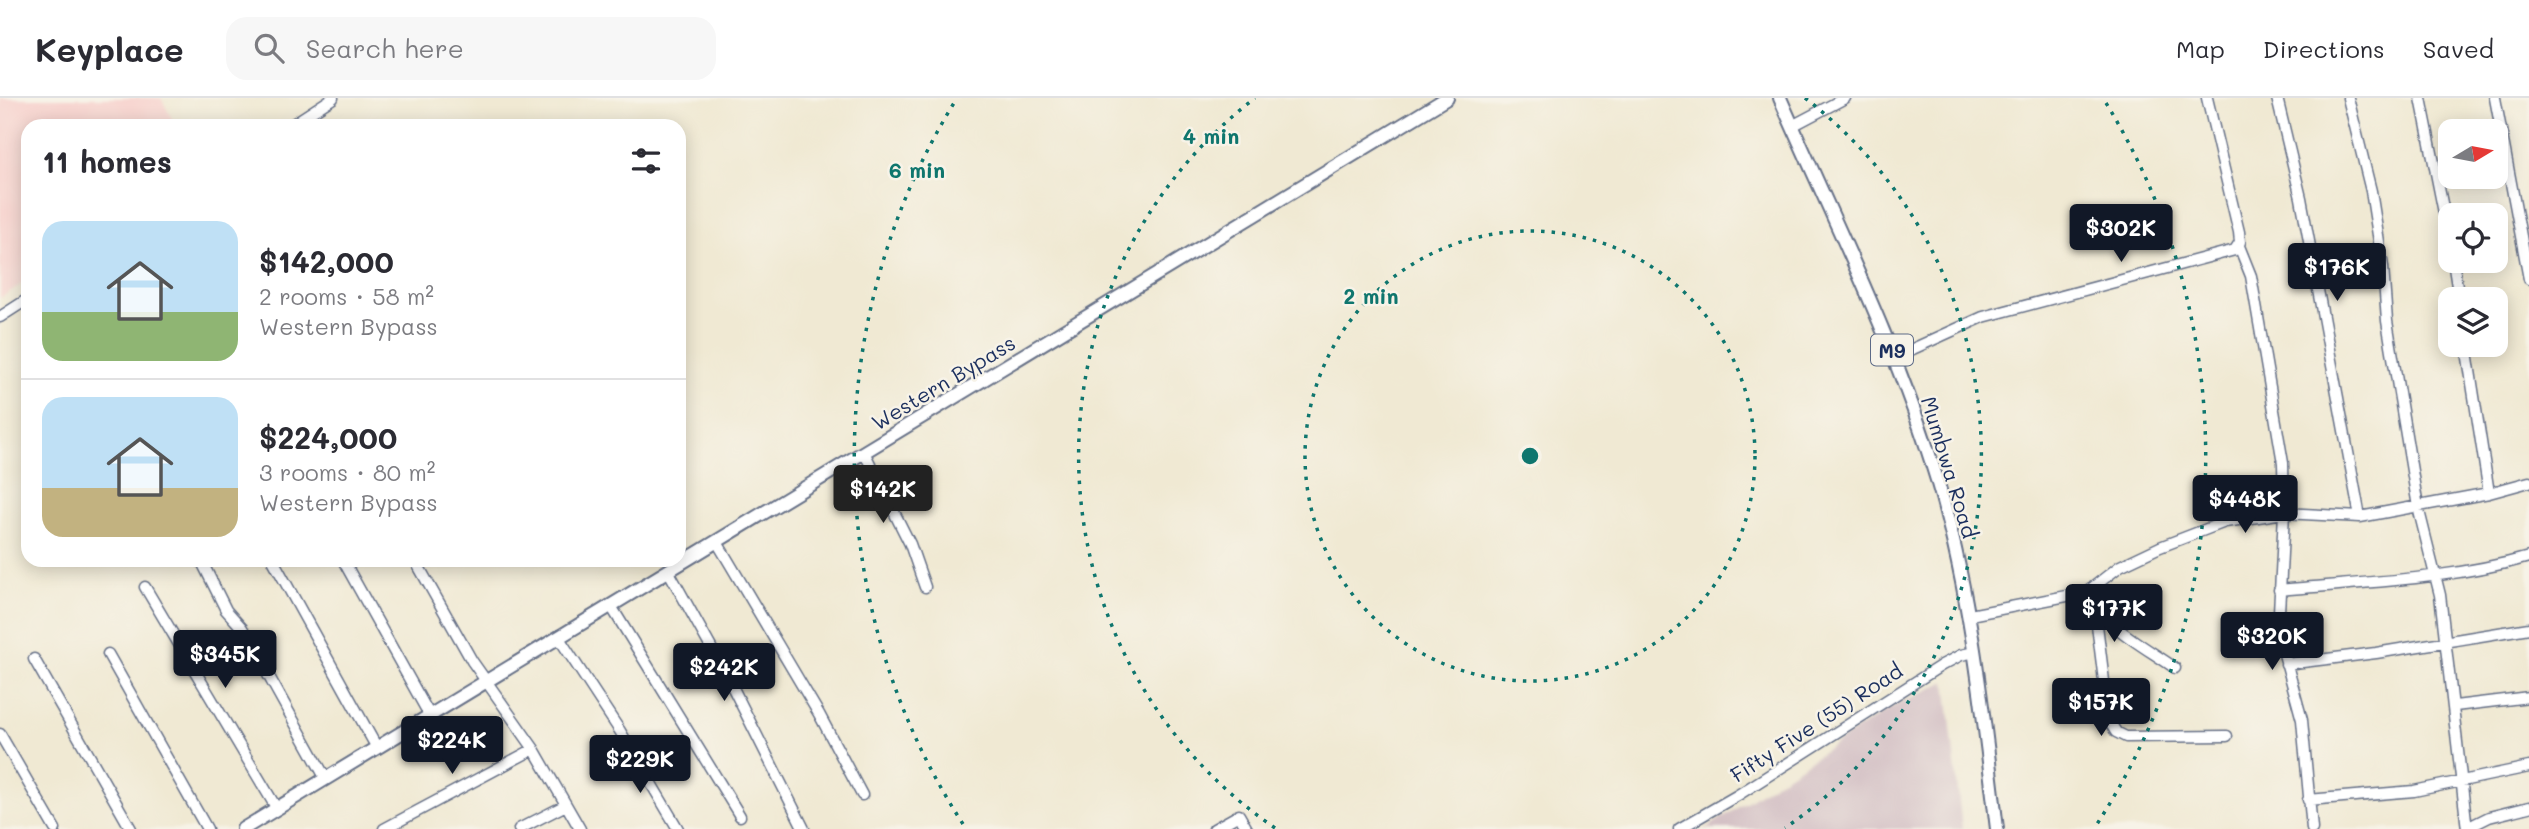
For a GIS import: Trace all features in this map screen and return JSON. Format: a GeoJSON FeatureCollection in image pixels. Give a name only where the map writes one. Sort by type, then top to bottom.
{"type":"FeatureCollection","features":[{"type":"Feature","properties":{"kind":"main road","name":"Western Bypass"},"geometry":{"type":"LineString","coordinates":[[686,561],[1447,98]]}},
{"type":"Feature","properties":{"kind":"main road","name":"Mumbwa Road"},"geometry":{"type":"LineString","coordinates":[[1780,98],[1895,357],[1937,481],[1970,615],[1997,829]]}},
{"type":"Feature","properties":{"kind":"main road","name":"Western Bypass"},"geometry":{"type":"LineString","coordinates":[[243,829],[677,567]]}},
{"type":"Feature","properties":{"kind":"street"},"geometry":{"type":"LineString","coordinates":[[301,119],[333,98]]}},
{"type":"Feature","properties":{"kind":"street"},"geometry":{"type":"LineString","coordinates":[[1792,126],[1845,98]]}},
{"type":"Feature","properties":{"kind":"street"},"geometry":{"type":"LineString","coordinates":[[2207,98],[2239,232],[2239,246],[2251,276],[2283,463],[2284,513],[2278,632],[2302,720],[2312,829]]}},
{"type":"Feature","properties":{"kind":"street"},"geometry":{"type":"LineString","coordinates":[[2277,98],[2301,198],[2360,517]]}},
{"type":"Feature","properties":{"kind":"street"},"geometry":{"type":"LineString","coordinates":[[2348,98],[2371,191],[2383,267],[2387,321],[2418,507],[2435,575],[2455,706],[2468,829],[2489,817],[2529,807]]}},
{"type":"Feature","properties":{"kind":"street"},"geometry":{"type":"LineString","coordinates":[[2421,98],[2442,203]]}},
{"type":"Feature","properties":{"kind":"street"},"geometry":{"type":"LineString","coordinates":[[2495,98],[2529,279]]}},
{"type":"Feature","properties":{"kind":"street"},"geometry":{"type":"LineString","coordinates":[[1895,357],[1983,317],[2239,246]]}},
{"type":"Feature","properties":{"kind":"street"},"geometry":{"type":"LineString","coordinates":[[0,317],[21,304]]}},
{"type":"Feature","properties":{"kind":"street"},"geometry":{"type":"LineString","coordinates":[[2468,357],[2489,493]]}},
{"type":"Feature","properties":{"kind":"street"},"geometry":{"type":"LineString","coordinates":[[864,453],[910,544],[925,587]]}},
{"type":"Feature","properties":{"kind":"street"},"geometry":{"type":"LineString","coordinates":[[1970,615],[2087,592],[2120,566],[2225,522],[2284,513],[2360,517],[2489,493],[2529,482]]}},
{"type":"Feature","properties":{"kind":"street"},"geometry":{"type":"LineString","coordinates":[[717,542],[819,714],[862,795]]}},
{"type":"Feature","properties":{"kind":"street"},"geometry":{"type":"LineString","coordinates":[[2279,590],[2435,575],[2497,566],[2529,557]]}},
{"type":"Feature","properties":{"kind":"street"},"geometry":{"type":"LineString","coordinates":[[204,567],[226,610],[242,628],[326,779]]}},
{"type":"Feature","properties":{"kind":"street"},"geometry":{"type":"LineString","coordinates":[[277,567],[377,748]]}},
{"type":"Feature","properties":{"kind":"street"},"geometry":{"type":"LineString","coordinates":[[348,567],[430,716]]}},
{"type":"Feature","properties":{"kind":"street"},"geometry":{"type":"LineString","coordinates":[[419,567],[485,682],[534,749],[580,829]]}},
{"type":"Feature","properties":{"kind":"street"},"geometry":{"type":"LineString","coordinates":[[669,572],[730,682],[804,829]]}},
{"type":"Feature","properties":{"kind":"street"},"geometry":{"type":"LineString","coordinates":[[145,587],[276,809]]}},
{"type":"Feature","properties":{"kind":"street"},"geometry":{"type":"LineString","coordinates":[[2087,592],[2095,609],[2109,721],[2116,732],[2126,737],[2227,736]]}},
{"type":"Feature","properties":{"kind":"street"},"geometry":{"type":"LineString","coordinates":[[611,606],[740,816]]}},
{"type":"Feature","properties":{"kind":"street"},"geometry":{"type":"LineString","coordinates":[[2095,609],[2175,668]]}},
{"type":"Feature","properties":{"kind":"street"},"geometry":{"type":"LineString","coordinates":[[2286,664],[2376,653],[2529,628]]}},
{"type":"Feature","properties":{"kind":"street"},"geometry":{"type":"LineString","coordinates":[[559,638],[620,731],[678,829]]}},
{"type":"Feature","properties":{"kind":"street","name":"Fifty Five (55) Road"},"geometry":{"type":"LineString","coordinates":[[1679,829],[1738,795],[1942,665],[1961,655],[1975,652]]}},
{"type":"Feature","properties":{"kind":"street"},"geometry":{"type":"LineString","coordinates":[[108,654],[207,829]]}},
{"type":"Feature","properties":{"kind":"street"},"geometry":{"type":"LineString","coordinates":[[34,659],[131,829]]}},
{"type":"Feature","properties":{"kind":"street"},"geometry":{"type":"LineString","coordinates":[[2455,706],[2529,697]]}},
{"type":"Feature","properties":{"kind":"street"},"geometry":{"type":"LineString","coordinates":[[0,734],[55,829]]}},
{"type":"Feature","properties":{"kind":"street"},"geometry":{"type":"LineString","coordinates":[[384,829],[534,749]]}},
{"type":"Feature","properties":{"kind":"street"},"geometry":{"type":"LineString","coordinates":[[2308,800],[2414,790],[2529,767]]}},
{"type":"Feature","properties":{"kind":"street"},"geometry":{"type":"LineString","coordinates":[[519,829],[566,805]]}},
{"type":"Feature","properties":{"kind":"street"},"geometry":{"type":"LineString","coordinates":[[1214,829],[1239,815],[1247,829]]}},
{"type":"Feature","properties":{"kind":"shaded area"},"geometry":{"type":"Polygon","coordinates":[[[0,98],[161,98],[172,119],[21,119],[21,284],[0,298],[0,98]]]}},
{"type":"Feature","properties":{"kind":"shaded area"},"geometry":{"type":"Polygon","coordinates":[[[1946,681],[1962,829],[1705,829],[1887,710],[1946,681]]]}}]}
